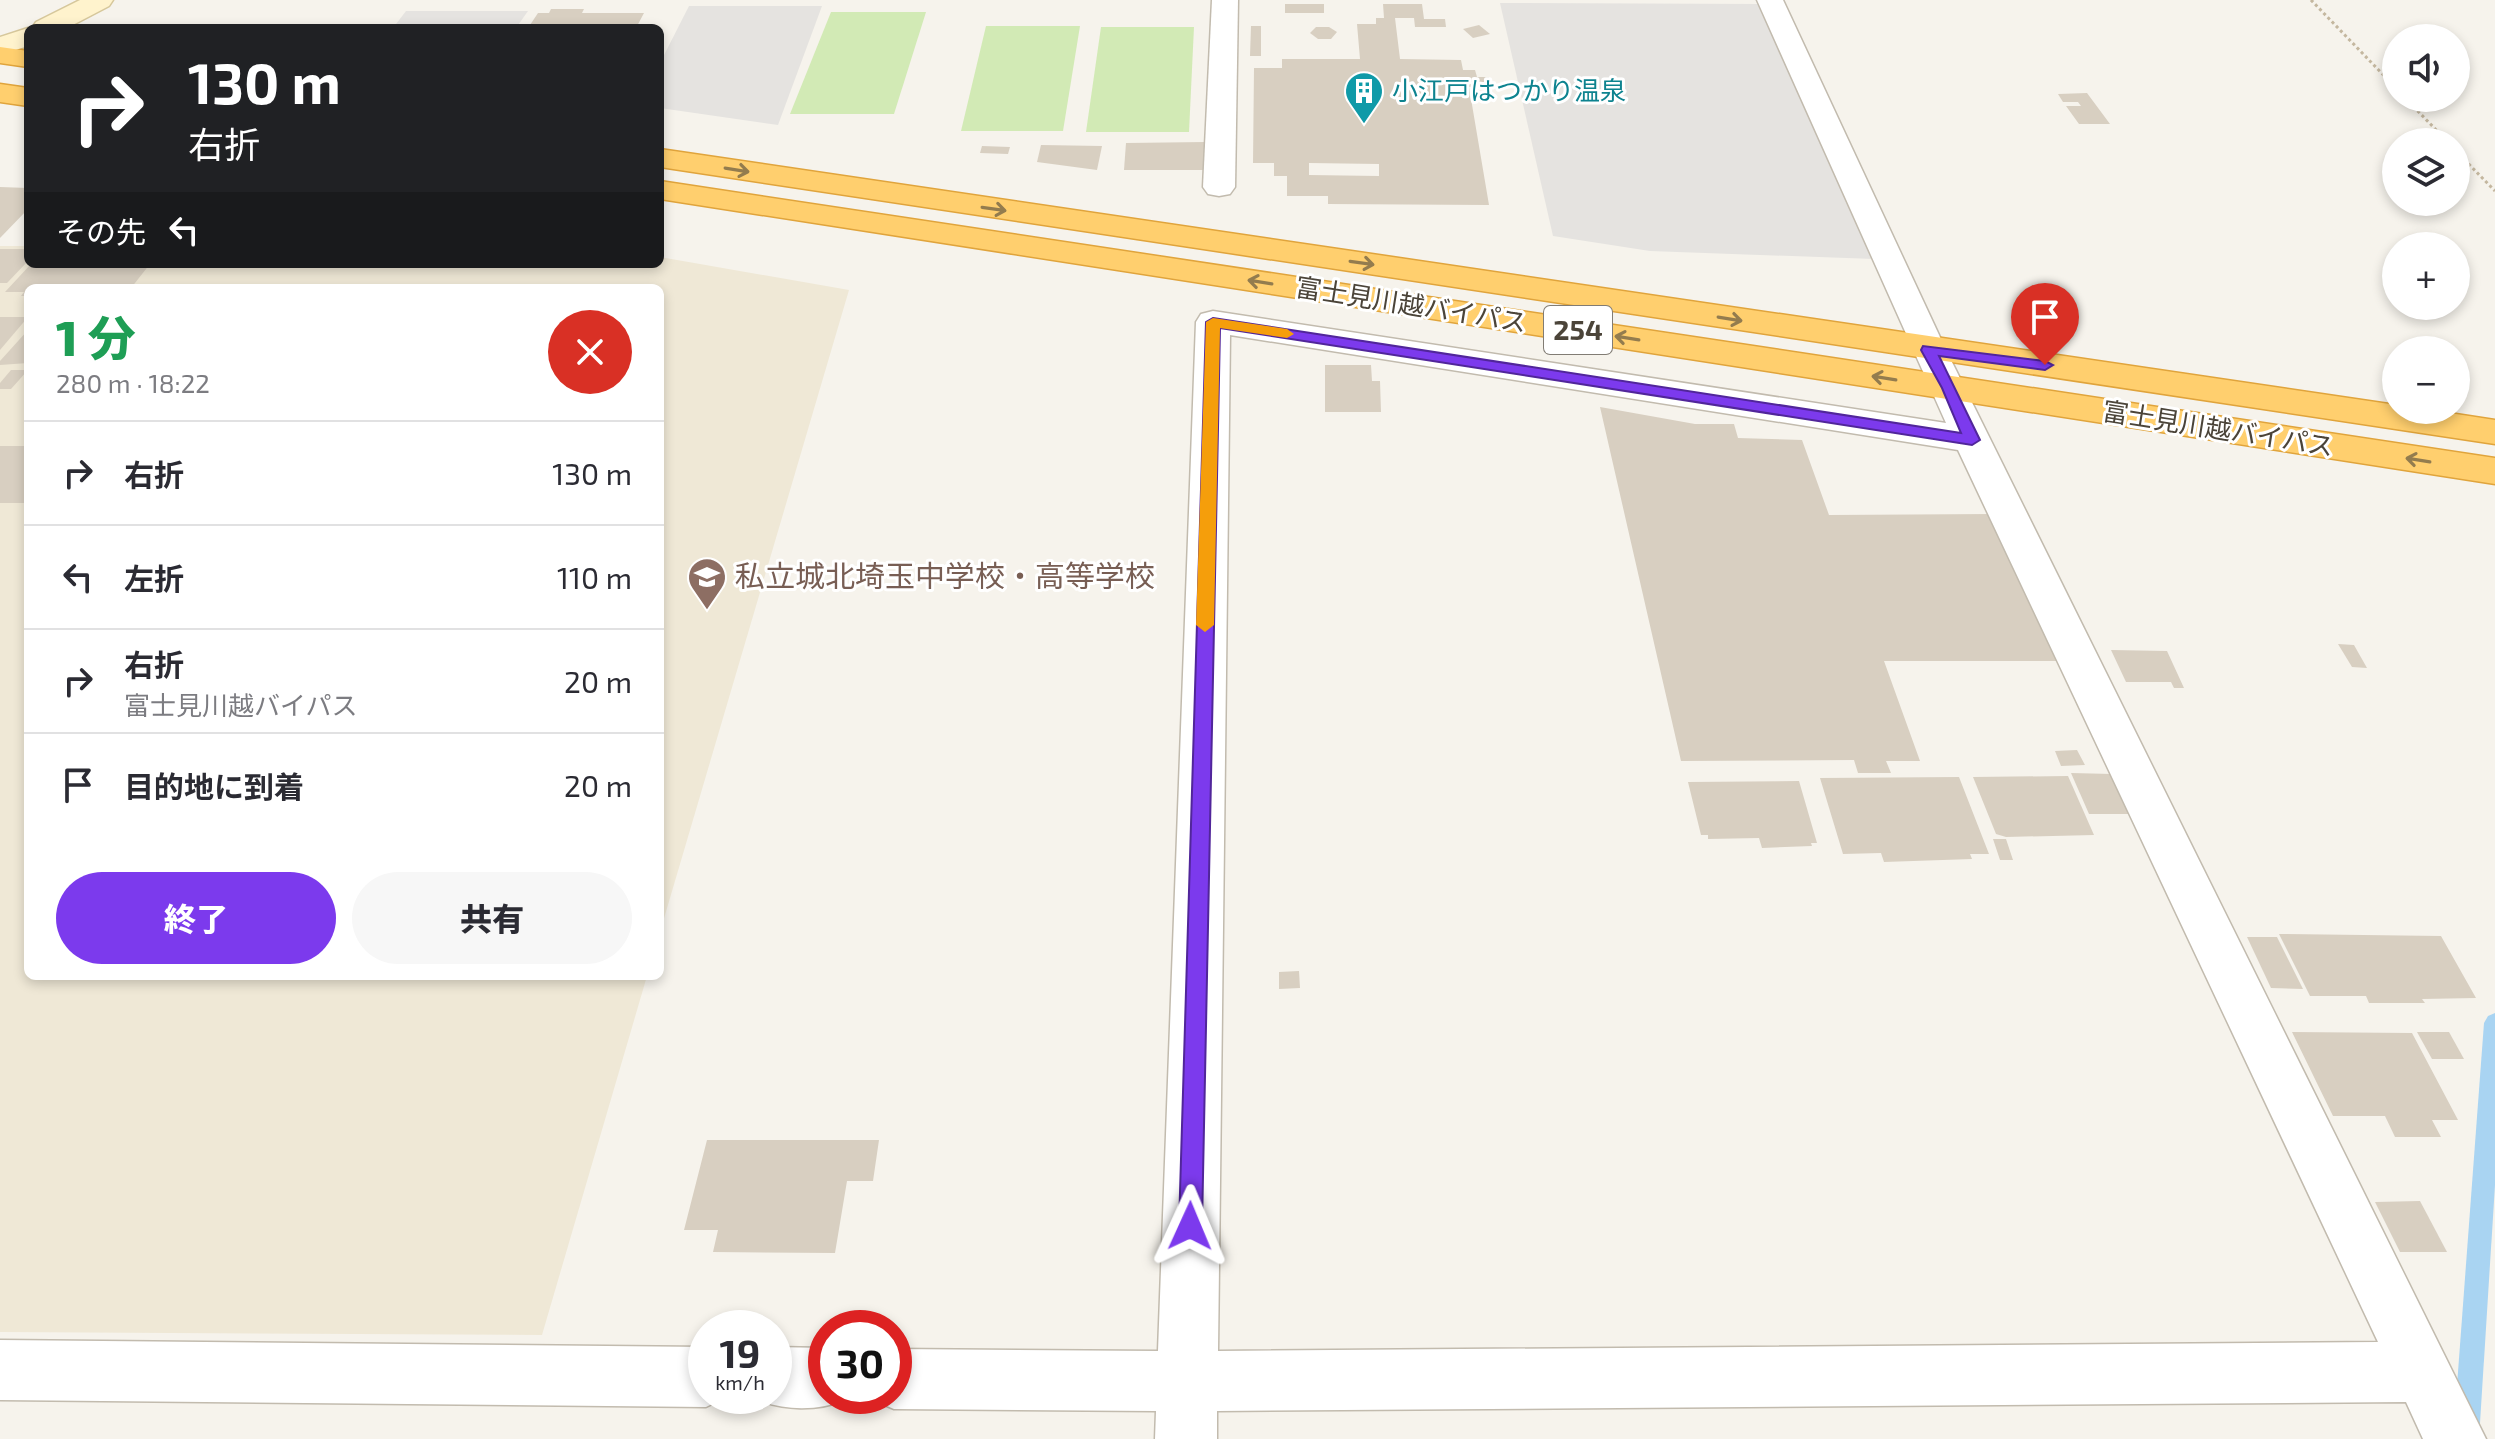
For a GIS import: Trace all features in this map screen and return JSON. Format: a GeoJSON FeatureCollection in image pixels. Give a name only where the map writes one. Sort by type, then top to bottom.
{"type":"FeatureCollection","features":[{"type":"Feature","properties":{"kind":"highway"},"geometry":{"type":"LineString","coordinates":[[0,55],[24,58]]}},
{"type":"Feature","properties":{"kind":"highway"},"geometry":{"type":"LineString","coordinates":[[0,93],[24,96]]}},
{"type":"Feature","properties":{"kind":"highway","name":"富士見川越バイパス"},"geometry":{"type":"LineString","coordinates":[[664,159],[1939,369],[2495,471]]}},
{"type":"Feature","properties":{"kind":"highway","name":"富士見川越バイパス"},"geometry":{"type":"LineString","coordinates":[[664,191],[1939,369],[2495,432]]}},
{"type":"Feature","properties":{"kind":"street"},"geometry":{"type":"LineString","coordinates":[[54,24],[100,0]]}},
{"type":"Feature","properties":{"kind":"street"},"geometry":{"type":"LineString","coordinates":[[1219,187],[1225,0]]}},
{"type":"Feature","properties":{"kind":"street"},"geometry":{"type":"LineString","coordinates":[[1770,0],[1972,440],[2455,1439]]}},
{"type":"Feature","properties":{"kind":"street"},"geometry":{"type":"LineString","coordinates":[[0,47],[24,38]]}},
{"type":"Feature","properties":{"kind":"street"},"geometry":{"type":"LineString","coordinates":[[1186,1439],[1213,322],[1972,440]]}},
{"type":"Feature","properties":{"kind":"street"},"geometry":{"type":"LineString","coordinates":[[0,1370],[688,1377]]}},
{"type":"Feature","properties":{"kind":"street"},"geometry":{"type":"LineString","coordinates":[[912,1379],[1186,1381],[2423,1372]]}},
{"type":"Feature","properties":{"kind":"path"},"geometry":{"type":"LineString","coordinates":[[2311,0],[2382,74]]}},
{"type":"Feature","properties":{"kind":"path"},"geometry":{"type":"LineString","coordinates":[[2419,112],[2434,128]]}},
{"type":"Feature","properties":{"kind":"path"},"geometry":{"type":"LineString","coordinates":[[2470,165],[2495,191]]}},
{"type":"Feature","properties":{"kind":"shaded area"},"geometry":{"type":"Polygon","coordinates":[[[1500,3],[1759,4],[1874,259],[1650,251],[1553,236],[1500,3]]]}},
{"type":"Feature","properties":{"kind":"shaded area"},"geometry":{"type":"Polygon","coordinates":[[[689,6],[822,6],[778,125],[664,109],[664,55],[689,6]]]}},
{"type":"Feature","properties":{"kind":"shaded area"},"geometry":{"type":"Polygon","coordinates":[[[406,11],[528,11],[519,24],[396,24],[406,11]]]}},
{"type":"Feature","properties":{"kind":"shaded area","name":"私立城北埼玉中学校・高等学校"},"geometry":{"type":"Polygon","coordinates":[[[0,246],[24,246],[24,268],[664,268],[664,258],[849,290],[664,918],[664,284],[24,284],[24,980],[646,980],[542,1335],[0,1332],[0,246]]]}},
{"type":"Feature","properties":{"kind":"green space"},"geometry":{"type":"Polygon","coordinates":[[[831,12],[926,12],[894,114],[790,114],[831,12]]]}},
{"type":"Feature","properties":{"kind":"green space"},"geometry":{"type":"Polygon","coordinates":[[[986,26],[1080,26],[1063,131],[961,131],[986,26]]]}},
{"type":"Feature","properties":{"kind":"green space"},"geometry":{"type":"Polygon","coordinates":[[[1101,27],[1194,27],[1189,132],[1086,132],[1101,27]]]}},
{"type":"Feature","properties":{"kind":"building"},"geometry":{"type":"Polygon","coordinates":[[[1285,4],[1324,4],[1324,13],[1285,13],[1285,4]]]}},
{"type":"Feature","properties":{"kind":"building","name":"小江戸はつかり温泉"},"geometry":{"type":"Polygon","coordinates":[[[1383,4],[1422,4],[1424,19],[1445,19],[1446,27],[1415,27],[1414,18],[1395,18],[1400,59],[1461,60],[1463,70],[1475,70],[1477,77],[1489,77],[1491,88],[1469,87],[1489,205],[1328,204],[1328,196],[1287,196],[1287,176],[1274,176],[1274,163],[1253,163],[1254,68],[1282,68],[1282,59],[1360,59],[1357,24],[1376,24],[1376,18],[1384,18],[1383,4]],[[1309,163],[1309,175],[1379,176],[1379,164],[1309,163]]]}},
{"type":"Feature","properties":{"kind":"building"},"geometry":{"type":"Polygon","coordinates":[[[551,9],[584,9],[582,13],[644,13],[638,24],[531,24],[538,13],[549,13],[551,9]]]}},
{"type":"Feature","properties":{"kind":"building"},"geometry":{"type":"Polygon","coordinates":[[[1479,25],[1490,34],[1473,38],[1463,29],[1479,25]]]}},
{"type":"Feature","properties":{"kind":"building"},"geometry":{"type":"Polygon","coordinates":[[[1251,26],[1261,26],[1261,56],[1250,56],[1251,26]]]}},
{"type":"Feature","properties":{"kind":"building"},"geometry":{"type":"Polygon","coordinates":[[[1316,27],[1329,27],[1337,32],[1331,39],[1318,39],[1310,33],[1316,27]]]}},
{"type":"Feature","properties":{"kind":"building"},"geometry":{"type":"Polygon","coordinates":[[[2087,93],[2110,124],[2079,124],[2066,106],[2081,106],[2078,102],[2063,102],[2058,94],[2087,93]]]}},
{"type":"Feature","properties":{"kind":"building"},"geometry":{"type":"Polygon","coordinates":[[[1205,142],[1205,170],[1124,170],[1126,143],[1205,142]]]}},
{"type":"Feature","properties":{"kind":"building"},"geometry":{"type":"Polygon","coordinates":[[[1041,145],[1102,146],[1097,170],[1037,162],[1041,145]]]}},
{"type":"Feature","properties":{"kind":"building"},"geometry":{"type":"Polygon","coordinates":[[[982,146],[1010,147],[1008,154],[980,153],[982,146]]]}},
{"type":"Feature","properties":{"kind":"building"},"geometry":{"type":"Polygon","coordinates":[[[0,187],[24,188],[24,213],[0,238],[0,187]]]}},
{"type":"Feature","properties":{"kind":"building"},"geometry":{"type":"Polygon","coordinates":[[[0,249],[24,249],[24,265],[7,283],[0,283],[0,249]]]}},
{"type":"Feature","properties":{"kind":"building"},"geometry":{"type":"Polygon","coordinates":[[[27,268],[147,268],[134,284],[24,284],[24,292],[5,292],[27,268]]]}},
{"type":"Feature","properties":{"kind":"building"},"geometry":{"type":"Polygon","coordinates":[[[0,317],[24,317],[24,322],[0,350],[0,317]]]}},
{"type":"Feature","properties":{"kind":"building"},"geometry":{"type":"Polygon","coordinates":[[[24,334],[24,363],[0,365],[0,361],[24,334]]]}},
{"type":"Feature","properties":{"kind":"building"},"geometry":{"type":"Polygon","coordinates":[[[1325,365],[1371,365],[1372,381],[1380,381],[1381,412],[1325,412],[1325,365]]]}},
{"type":"Feature","properties":{"kind":"building"},"geometry":{"type":"Polygon","coordinates":[[[11,370],[24,370],[24,374],[11,389],[0,389],[0,383],[11,370]]]}},
{"type":"Feature","properties":{"kind":"building"},"geometry":{"type":"Polygon","coordinates":[[[1600,407],[1695,424],[1734,424],[1738,438],[1802,440],[1829,515],[1992,514],[2060,661],[1884,661],[1920,761],[1886,761],[1891,773],[1858,773],[1854,760],[1681,761],[1600,407]]]}},
{"type":"Feature","properties":{"kind":"building"},"geometry":{"type":"Polygon","coordinates":[[[0,446],[24,446],[24,503],[0,503],[0,446]]]}},
{"type":"Feature","properties":{"kind":"building"},"geometry":{"type":"Polygon","coordinates":[[[2338,644],[2354,645],[2367,668],[2352,667],[2338,644]]]}},
{"type":"Feature","properties":{"kind":"building"},"geometry":{"type":"Polygon","coordinates":[[[2111,650],[2167,651],[2184,688],[2174,688],[2171,682],[2126,682],[2111,650]]]}},
{"type":"Feature","properties":{"kind":"building"},"geometry":{"type":"Polygon","coordinates":[[[2077,750],[2085,765],[2061,766],[2055,751],[2077,750]]]}},
{"type":"Feature","properties":{"kind":"building"},"geometry":{"type":"Polygon","coordinates":[[[2071,773],[2112,774],[2130,814],[2089,814],[2071,773]]]}},
{"type":"Feature","properties":{"kind":"building"},"geometry":{"type":"Polygon","coordinates":[[[2068,776],[2094,835],[2006,837],[1996,834],[1973,777],[2068,776]]]}},
{"type":"Feature","properties":{"kind":"building"},"geometry":{"type":"Polygon","coordinates":[[[1959,777],[1989,854],[1970,854],[1972,859],[1884,862],[1881,853],[1843,854],[1820,778],[1959,777]]]}},
{"type":"Feature","properties":{"kind":"building"},"geometry":{"type":"Polygon","coordinates":[[[1799,781],[1817,843],[1811,843],[1812,846],[1762,848],[1759,838],[1708,839],[1708,835],[1701,835],[1688,782],[1799,781]]]}},
{"type":"Feature","properties":{"kind":"building"},"geometry":{"type":"Polygon","coordinates":[[[1993,839],[2006,839],[2013,860],[2000,860],[1993,839]]]}},
{"type":"Feature","properties":{"kind":"building"},"geometry":{"type":"Polygon","coordinates":[[[2279,934],[2441,936],[2476,998],[2422,999],[2425,1003],[2369,1003],[2366,996],[2310,996],[2279,934]]]}},
{"type":"Feature","properties":{"kind":"building"},"geometry":{"type":"Polygon","coordinates":[[[2247,937],[2277,937],[2303,989],[2271,988],[2247,937]]]}},
{"type":"Feature","properties":{"kind":"building"},"geometry":{"type":"Polygon","coordinates":[[[1299,971],[1300,988],[1279,989],[1279,972],[1299,971]]]}},
{"type":"Feature","properties":{"kind":"building"},"geometry":{"type":"Polygon","coordinates":[[[2292,1032],[2412,1033],[2458,1120],[2432,1120],[2441,1137],[2395,1137],[2385,1116],[2333,1116],[2292,1032]]]}},
{"type":"Feature","properties":{"kind":"building"},"geometry":{"type":"Polygon","coordinates":[[[2417,1032],[2449,1032],[2464,1059],[2432,1059],[2417,1032]]]}},
{"type":"Feature","properties":{"kind":"building"},"geometry":{"type":"Polygon","coordinates":[[[707,1140],[879,1140],[873,1181],[847,1181],[835,1253],[713,1252],[718,1230],[684,1230],[707,1140]]]}},
{"type":"Feature","properties":{"kind":"building"},"geometry":{"type":"Polygon","coordinates":[[[2420,1201],[2447,1252],[2400,1252],[2375,1202],[2420,1201]]]}},
{"type":"Feature","properties":{"kind":"waterway"},"geometry":{"type":"LineString","coordinates":[[2466,1439],[2495,1023]]}},
{"type":"Feature","properties":{"kind":"slow traffic"},"geometry":{"type":"LineString","coordinates":[[1205,625],[1213,322],[1287,334]]}},
{"type":"Feature","properties":{"kind":"place","name":"小江戸はつかり温泉"},"geometry":{"type":"Point","coordinates":[1364,125]}},
{"type":"Feature","properties":{"kind":"place","name":"私立城北埼玉中学校・高等学校"},"geometry":{"type":"Point","coordinates":[707,611]}},
{"type":"Feature","properties":{"kind":"route"},"geometry":{"type":"LineString","coordinates":[[1190,1226],[1213,322],[1972,440],[1950,388],[1929,350],[2045,365]]}}]}
